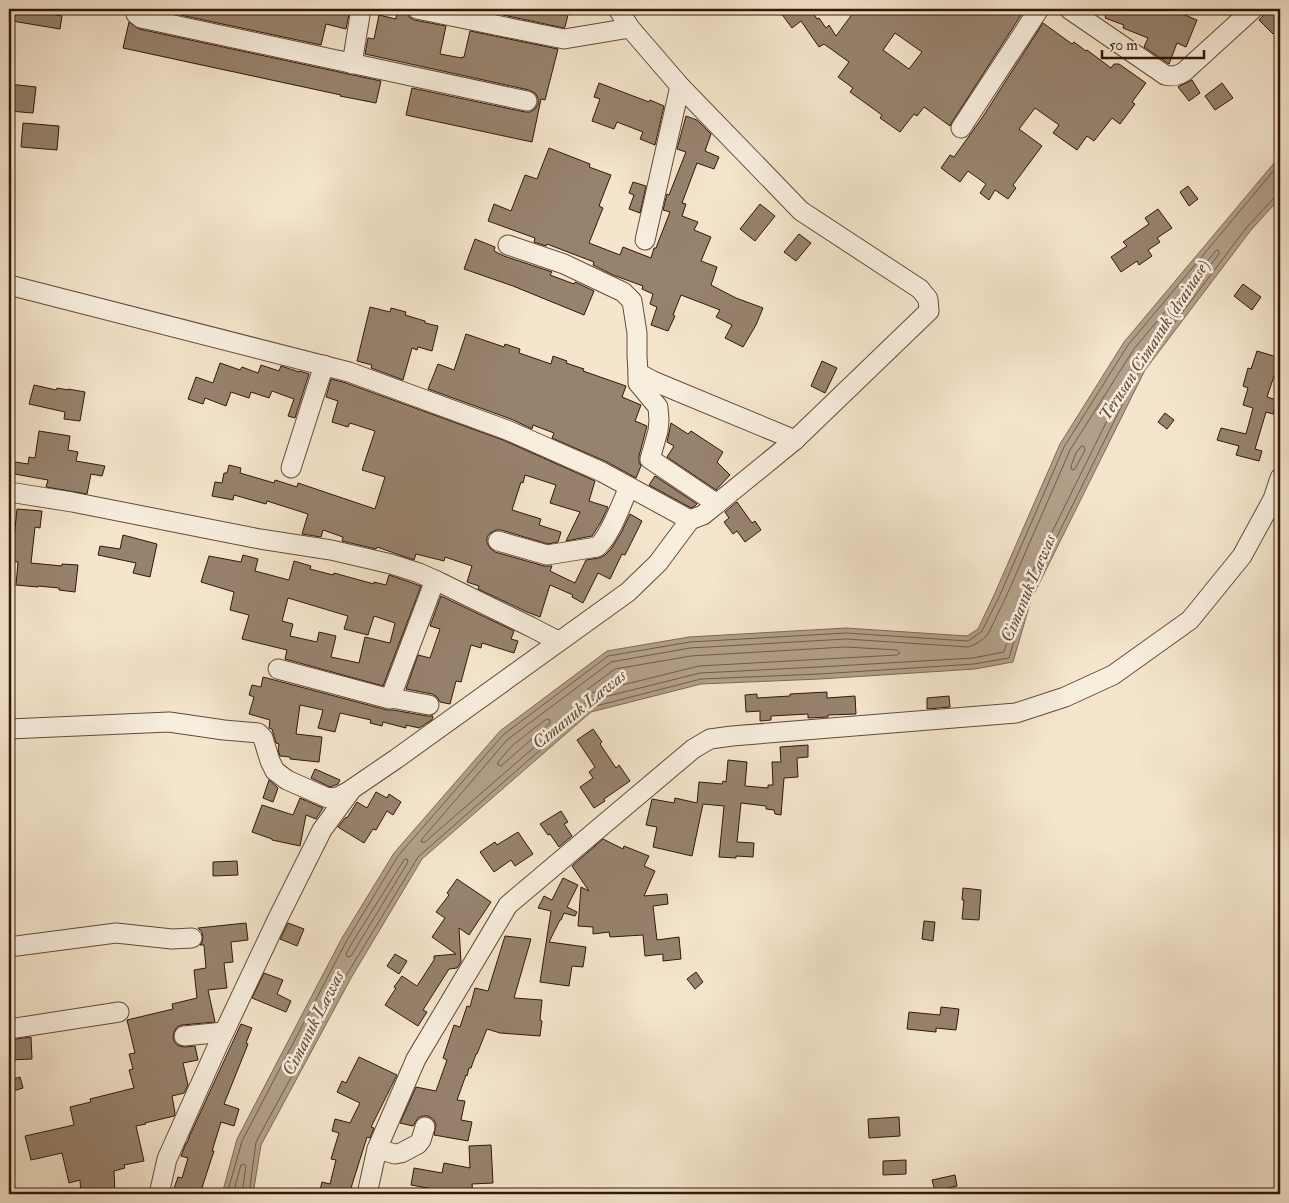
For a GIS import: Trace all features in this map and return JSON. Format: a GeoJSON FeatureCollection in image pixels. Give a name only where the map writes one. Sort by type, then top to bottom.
{"type":"FeatureCollection","features":[{"type":"Feature","properties":{"kind":"street"},"geometry":{"type":"LineString","coordinates":[[137,9],[136,14],[141,18],[526,100]]}},
{"type":"Feature","properties":{"kind":"street"},"geometry":{"type":"LineString","coordinates":[[352,64],[361,9]]}},
{"type":"Feature","properties":{"kind":"street"},"geometry":{"type":"LineString","coordinates":[[417,9],[564,38],[630,28]]}},
{"type":"Feature","properties":{"kind":"street"},"geometry":{"type":"LineString","coordinates":[[9,729],[170,722],[258,733],[263,738],[275,771],[287,780],[328,798],[338,797],[396,759],[628,592],[658,563],[690,520],[703,515],[795,440],[929,311],[928,299],[920,289],[801,211],[680,86],[630,28],[618,9]]}},
{"type":"Feature","properties":{"kind":"street"},"geometry":{"type":"LineString","coordinates":[[961,128],[1039,9]]}},
{"type":"Feature","properties":{"kind":"street"},"geometry":{"type":"LineString","coordinates":[[1069,9],[1165,75],[1171,77],[1185,71],[1253,9]]}},
{"type":"Feature","properties":{"kind":"street"},"geometry":{"type":"LineString","coordinates":[[645,240],[680,86]]}},
{"type":"Feature","properties":{"kind":"street"},"geometry":{"type":"LineString","coordinates":[[508,244],[564,264],[623,292],[632,301],[637,333],[638,383],[658,407],[658,431],[650,459],[717,504]]}},
{"type":"Feature","properties":{"kind":"street"},"geometry":{"type":"LineString","coordinates":[[9,285],[349,372],[508,430],[602,472],[690,520]]}},
{"type":"Feature","properties":{"kind":"street"},"geometry":{"type":"LineString","coordinates":[[291,468],[324,365]]}},
{"type":"Feature","properties":{"kind":"street"},"geometry":{"type":"LineString","coordinates":[[638,373],[795,440]]}},
{"type":"Feature","properties":{"kind":"street"},"geometry":{"type":"LineString","coordinates":[[367,1194],[377,1148],[416,1059],[508,905],[693,749],[710,739],[732,736],[1016,713],[1065,697],[1113,675],[1190,620],[1242,556],[1273,499],[1280,478]]}},
{"type":"Feature","properties":{"kind":"street"},"geometry":{"type":"LineString","coordinates":[[498,542],[547,555],[597,547],[608,534],[629,487]]}},
{"type":"Feature","properties":{"kind":"street"},"geometry":{"type":"LineString","coordinates":[[9,492],[72,502],[260,539],[331,550],[391,564],[418,572],[558,642]]}},
{"type":"Feature","properties":{"kind":"street"},"geometry":{"type":"LineString","coordinates":[[391,698],[435,580]]}},
{"type":"Feature","properties":{"kind":"street"},"geometry":{"type":"LineString","coordinates":[[278,669],[388,700],[391,698],[429,705]]}},
{"type":"Feature","properties":{"kind":"street"},"geometry":{"type":"LineString","coordinates":[[159,1194],[167,1159],[278,918],[322,830],[352,789]]}},
{"type":"Feature","properties":{"kind":"street"},"geometry":{"type":"LineString","coordinates":[[9,946],[116,933],[172,939],[192,938]]}},
{"type":"Feature","properties":{"kind":"street"},"geometry":{"type":"LineString","coordinates":[[9,1029],[119,1012]]}},
{"type":"Feature","properties":{"kind":"street"},"geometry":{"type":"LineString","coordinates":[[184,1036],[224,1032]]}},
{"type":"Feature","properties":{"kind":"street"},"geometry":{"type":"LineString","coordinates":[[377,1148],[395,1154],[401,1153],[418,1144],[425,1127]]}},
{"type":"Feature","properties":{"kind":"water"},"geometry":{"type":"Polygon","coordinates":[[[1280,156],[1280,198],[1251,230],[1145,370],[1031,600],[1013,662],[975,669],[820,679],[701,684],[591,712],[422,859],[351,978],[261,1145],[253,1194],[222,1194],[237,1139],[342,938],[394,853],[500,731],[607,651],[689,637],[846,628],[967,636],[978,629],[1060,444],[1124,342],[1280,156]]]}},
{"type":"Feature","properties":{"kind":"building"},"geometry":{"type":"Polygon","coordinates":[[[14,9],[62,16],[60,29],[12,21],[14,9]]]}},
{"type":"Feature","properties":{"kind":"building"},"geometry":{"type":"Polygon","coordinates":[[[152,9],[350,9],[346,29],[326,24],[321,45],[152,9]]]}},
{"type":"Feature","properties":{"kind":"building"},"geometry":{"type":"Polygon","coordinates":[[[397,9],[406,9],[409,17],[414,20],[446,26],[440,54],[464,57],[470,31],[558,49],[545,100],[541,99],[532,142],[406,115],[412,88],[525,112],[535,109],[538,104],[538,98],[535,93],[529,90],[365,54],[368,38],[374,39],[379,15],[396,19],[397,9]]]}},
{"type":"Feature","properties":{"kind":"building"},"geometry":{"type":"Polygon","coordinates":[[[475,9],[558,9],[569,11],[564,28],[475,9]]]}},
{"type":"Feature","properties":{"kind":"building"},"geometry":{"type":"Polygon","coordinates":[[[778,9],[810,9],[826,28],[829,25],[836,36],[856,9],[1025,9],[950,126],[924,107],[917,116],[914,114],[900,132],[880,118],[882,115],[850,92],[853,88],[838,77],[849,62],[824,44],[819,47],[801,21],[792,28],[778,9]],[[895,33],[883,50],[909,69],[922,52],[895,33]]]}},
{"type":"Feature","properties":{"kind":"building"},"geometry":{"type":"Polygon","coordinates":[[[1108,9],[1166,9],[1197,20],[1186,47],[1177,43],[1169,64],[1144,47],[1148,38],[1123,28],[1124,25],[1105,18],[1108,9]]]}},
{"type":"Feature","properties":{"kind":"building"},"geometry":{"type":"Polygon","coordinates":[[[1269,9],[1280,18],[1280,26],[1273,34],[1259,20],[1269,9]]]}},
{"type":"Feature","properties":{"kind":"building"},"geometry":{"type":"Polygon","coordinates":[[[129,22],[139,29],[381,81],[376,103],[123,48],[129,22]]]}},
{"type":"Feature","properties":{"kind":"building"},"geometry":{"type":"Polygon","coordinates":[[[1043,23],[1072,44],[1074,42],[1087,50],[1111,68],[1114,64],[1119,64],[1146,83],[1132,102],[1135,104],[1120,124],[1112,118],[1094,141],[1087,136],[1077,150],[1053,133],[1059,125],[1035,108],[1019,129],[1042,146],[1013,185],[1016,188],[1008,199],[995,190],[989,200],[980,193],[986,184],[968,171],[960,182],[941,168],[950,155],[954,157],[982,118],[1043,23]]]}},
{"type":"Feature","properties":{"kind":"building"},"geometry":{"type":"Polygon","coordinates":[[[1192,80],[1200,93],[1189,101],[1178,87],[1192,80]]]}},
{"type":"Feature","properties":{"kind":"building"},"geometry":{"type":"Polygon","coordinates":[[[599,83],[664,106],[655,145],[640,139],[643,132],[617,122],[614,129],[592,121],[600,99],[594,97],[599,83]]]}},
{"type":"Feature","properties":{"kind":"building"},"geometry":{"type":"Polygon","coordinates":[[[1222,83],[1233,98],[1215,110],[1205,96],[1222,83]]]}},
{"type":"Feature","properties":{"kind":"building"},"geometry":{"type":"Polygon","coordinates":[[[9,84],[36,87],[33,113],[9,111],[9,84]]]}},
{"type":"Feature","properties":{"kind":"building"},"geometry":{"type":"Polygon","coordinates":[[[686,116],[697,120],[711,134],[705,151],[719,157],[714,169],[697,163],[682,203],[686,204],[682,216],[698,222],[694,230],[711,237],[701,261],[717,267],[711,285],[736,298],[763,308],[756,325],[743,347],[725,338],[732,325],[716,317],[720,310],[681,295],[668,331],[651,325],[657,307],[650,304],[653,294],[642,289],[643,286],[613,275],[593,265],[594,262],[547,244],[546,246],[534,242],[535,238],[488,221],[494,204],[511,211],[525,175],[537,179],[549,148],[590,164],[589,167],[611,175],[599,206],[603,208],[589,243],[620,255],[623,247],[651,258],[670,212],[663,210],[667,194],[669,195],[686,152],[677,149],[686,116]]]}},
{"type":"Feature","properties":{"kind":"building"},"geometry":{"type":"Polygon","coordinates":[[[23,123],[59,126],[57,150],[21,147],[23,123]]]}},
{"type":"Feature","properties":{"kind":"building"},"geometry":{"type":"Polygon","coordinates":[[[633,182],[646,186],[640,213],[629,209],[634,195],[629,193],[633,182]]]}},
{"type":"Feature","properties":{"kind":"building"},"geometry":{"type":"Polygon","coordinates":[[[1188,186],[1198,199],[1189,206],[1180,192],[1188,186]]]}},
{"type":"Feature","properties":{"kind":"building"},"geometry":{"type":"Polygon","coordinates":[[[760,204],[775,216],[755,241],[740,229],[760,204]]]}},
{"type":"Feature","properties":{"kind":"building"},"geometry":{"type":"Polygon","coordinates":[[[1158,209],[1172,228],[1157,238],[1160,242],[1148,250],[1152,256],[1139,265],[1137,261],[1121,272],[1111,257],[1127,246],[1123,242],[1149,224],[1145,218],[1158,209]]]}},
{"type":"Feature","properties":{"kind":"building"},"geometry":{"type":"Polygon","coordinates":[[[799,234],[811,243],[796,261],[784,252],[799,234]]]}},
{"type":"Feature","properties":{"kind":"building"},"geometry":{"type":"Polygon","coordinates":[[[475,239],[495,247],[494,251],[504,256],[552,272],[550,275],[574,284],[575,282],[594,291],[584,315],[513,286],[464,269],[475,239]]]}},
{"type":"Feature","properties":{"kind":"building"},"geometry":{"type":"Polygon","coordinates":[[[1243,284],[1261,297],[1252,310],[1234,296],[1243,284]]]}},
{"type":"Feature","properties":{"kind":"building"},"geometry":{"type":"Polygon","coordinates":[[[370,307],[390,312],[391,308],[406,312],[405,315],[438,326],[432,351],[418,347],[417,350],[412,348],[403,380],[371,368],[372,365],[357,361],[370,307]]]}},
{"type":"Feature","properties":{"kind":"building"},"geometry":{"type":"Polygon","coordinates":[[[466,334],[504,347],[505,344],[520,349],[519,353],[551,364],[553,356],[584,369],[583,371],[626,386],[622,397],[641,405],[635,421],[647,426],[639,456],[641,466],[636,478],[607,462],[552,438],[554,433],[533,425],[532,429],[511,419],[428,389],[438,364],[454,370],[466,334]]]}},
{"type":"Feature","properties":{"kind":"building"},"geometry":{"type":"Polygon","coordinates":[[[1257,351],[1280,358],[1280,374],[1275,373],[1267,397],[1277,400],[1273,414],[1266,412],[1255,449],[1262,451],[1259,461],[1236,455],[1239,446],[1217,440],[1221,428],[1246,434],[1253,408],[1243,405],[1248,388],[1243,386],[1248,368],[1251,369],[1257,351]]]}},
{"type":"Feature","properties":{"kind":"building"},"geometry":{"type":"Polygon","coordinates":[[[822,361],[837,368],[825,393],[811,386],[822,361]]]}},
{"type":"Feature","properties":{"kind":"building"},"geometry":{"type":"Polygon","coordinates":[[[220,363],[240,370],[242,367],[258,373],[261,365],[279,371],[281,366],[309,374],[295,418],[288,416],[294,399],[272,391],[269,398],[251,392],[249,398],[231,392],[226,406],[205,398],[203,404],[188,399],[196,377],[213,383],[220,363]]]}},
{"type":"Feature","properties":{"kind":"building"},"geometry":{"type":"Polygon","coordinates":[[[331,379],[503,440],[595,481],[589,501],[608,507],[592,536],[566,541],[580,512],[550,503],[556,485],[525,475],[512,510],[541,519],[539,525],[561,532],[558,542],[548,544],[496,530],[487,537],[487,543],[495,552],[544,566],[552,566],[550,571],[575,583],[586,560],[599,558],[611,549],[630,514],[642,521],[625,555],[622,554],[610,579],[598,573],[583,603],[572,597],[573,595],[550,585],[540,617],[478,589],[479,586],[467,582],[472,566],[445,557],[444,561],[416,554],[414,560],[377,547],[376,549],[342,541],[343,537],[323,530],[321,537],[302,534],[308,514],[267,501],[266,504],[234,495],[233,500],[212,496],[215,482],[222,483],[224,473],[227,473],[229,465],[241,468],[240,473],[274,483],[275,480],[297,487],[298,483],[375,509],[385,477],[362,470],[375,431],[350,423],[348,427],[332,422],[338,401],[326,397],[331,379]]]}},
{"type":"Feature","properties":{"kind":"building"},"geometry":{"type":"Polygon","coordinates":[[[34,385],[56,390],[57,388],[85,392],[80,421],[64,419],[65,412],[29,404],[34,385]]]}},
{"type":"Feature","properties":{"kind":"building"},"geometry":{"type":"Polygon","coordinates":[[[1165,413],[1174,420],[1167,429],[1158,422],[1165,413]]]}},
{"type":"Feature","properties":{"kind":"building"},"geometry":{"type":"Polygon","coordinates":[[[671,423],[688,434],[691,431],[723,452],[717,462],[730,475],[716,490],[667,457],[674,446],[667,442],[671,423]]]}},
{"type":"Feature","properties":{"kind":"building"},"geometry":{"type":"Polygon","coordinates":[[[39,431],[70,436],[68,450],[78,452],[76,461],[105,466],[102,476],[91,474],[87,494],[46,487],[48,480],[9,473],[9,461],[28,464],[29,457],[35,458],[39,431]]]}},
{"type":"Feature","properties":{"kind":"building"},"geometry":{"type":"Polygon","coordinates":[[[655,476],[697,504],[691,508],[649,485],[655,476]]]}},
{"type":"Feature","properties":{"kind":"building"},"geometry":{"type":"Polygon","coordinates":[[[737,502],[752,523],[755,521],[761,530],[745,542],[737,531],[733,534],[724,522],[729,518],[725,512],[737,502]]]}},
{"type":"Feature","properties":{"kind":"building"},"geometry":{"type":"Polygon","coordinates":[[[17,509],[42,511],[40,528],[35,527],[31,563],[62,566],[62,564],[78,565],[75,592],[59,590],[59,588],[16,585],[18,562],[10,561],[17,509]]]}},
{"type":"Feature","properties":{"kind":"building"},"geometry":{"type":"Polygon","coordinates":[[[123,535],[157,544],[150,577],[133,573],[136,563],[98,555],[100,546],[120,549],[123,535]]]}},
{"type":"Feature","properties":{"kind":"building"},"geometry":{"type":"Polygon","coordinates":[[[243,555],[258,559],[255,571],[289,580],[294,561],[311,566],[310,569],[333,575],[334,573],[374,584],[374,582],[386,585],[389,575],[421,586],[383,686],[285,659],[287,650],[242,639],[249,615],[230,610],[234,592],[201,582],[209,556],[241,562],[243,555]],[[288,598],[282,621],[293,624],[290,636],[317,642],[319,632],[336,636],[331,657],[359,663],[365,637],[390,643],[395,623],[374,616],[368,635],[344,629],[348,616],[288,598]]]}},
{"type":"Feature","properties":{"kind":"building"},"geometry":{"type":"Polygon","coordinates":[[[441,596],[514,631],[511,639],[518,641],[514,653],[482,643],[481,648],[471,645],[461,682],[456,681],[450,704],[440,702],[432,694],[406,689],[418,655],[430,658],[440,629],[430,626],[441,596]]]}},
{"type":"Feature","properties":{"kind":"building"},"geometry":{"type":"Polygon","coordinates":[[[263,677],[387,710],[433,716],[432,720],[419,728],[406,725],[406,728],[383,722],[382,726],[370,723],[371,720],[340,713],[335,732],[318,728],[323,710],[300,705],[296,734],[322,737],[319,762],[290,759],[290,757],[280,756],[279,744],[276,743],[272,729],[269,728],[270,720],[249,714],[254,697],[249,695],[252,685],[261,687],[263,677]]]}},
{"type":"Feature","properties":{"kind":"building"},"geometry":{"type":"Polygon","coordinates":[[[827,692],[827,698],[855,696],[856,714],[808,718],[808,714],[771,716],[771,720],[760,721],[760,711],[746,712],[745,695],[757,694],[757,698],[827,692]]]}},
{"type":"Feature","properties":{"kind":"building"},"geometry":{"type":"Polygon","coordinates":[[[949,696],[950,707],[927,709],[927,698],[949,696]]]}},
{"type":"Feature","properties":{"kind":"building"},"geometry":{"type":"Polygon","coordinates":[[[593,729],[602,742],[600,744],[616,768],[619,765],[630,781],[594,808],[580,787],[593,778],[589,772],[595,767],[577,740],[593,729]]]}},
{"type":"Feature","properties":{"kind":"building"},"geometry":{"type":"Polygon","coordinates":[[[808,745],[808,757],[797,758],[798,777],[784,778],[781,815],[775,814],[774,810],[766,809],[766,806],[741,803],[737,842],[754,843],[753,857],[719,857],[724,806],[703,804],[692,856],[653,847],[657,827],[646,825],[652,799],[674,803],[675,798],[697,803],[699,782],[722,784],[723,781],[726,782],[728,760],[747,762],[745,786],[768,788],[768,785],[773,785],[772,762],[781,762],[780,747],[808,745]]]}},
{"type":"Feature","properties":{"kind":"building"},"geometry":{"type":"Polygon","coordinates":[[[315,769],[340,780],[338,784],[330,787],[311,778],[315,769]]]}},
{"type":"Feature","properties":{"kind":"building"},"geometry":{"type":"Polygon","coordinates":[[[269,780],[278,788],[273,802],[263,798],[269,780]]]}},
{"type":"Feature","properties":{"kind":"building"},"geometry":{"type":"Polygon","coordinates":[[[376,792],[387,798],[389,794],[401,802],[393,815],[387,811],[376,830],[373,829],[364,843],[338,827],[347,818],[357,802],[367,808],[376,792]]]}},
{"type":"Feature","properties":{"kind":"building"},"geometry":{"type":"Polygon","coordinates":[[[300,798],[323,808],[316,819],[306,815],[300,846],[272,840],[252,832],[262,805],[293,815],[300,798]]]}},
{"type":"Feature","properties":{"kind":"building"},"geometry":{"type":"Polygon","coordinates":[[[561,811],[568,822],[564,824],[572,836],[559,847],[540,824],[561,811]]]}},
{"type":"Feature","properties":{"kind":"building"},"geometry":{"type":"Polygon","coordinates":[[[518,832],[533,854],[515,866],[511,860],[494,872],[480,852],[495,842],[497,845],[518,832]]]}},
{"type":"Feature","properties":{"kind":"building"},"geometry":{"type":"Polygon","coordinates":[[[603,839],[623,849],[624,846],[649,856],[644,866],[655,871],[644,896],[667,894],[668,904],[653,906],[657,940],[679,937],[681,959],[663,961],[663,954],[645,956],[643,935],[610,937],[609,932],[593,934],[593,927],[578,926],[581,887],[589,891],[572,866],[603,839]]]}},
{"type":"Feature","properties":{"kind":"building"},"geometry":{"type":"Polygon","coordinates":[[[237,861],[238,875],[213,876],[213,862],[237,861]]]}},
{"type":"Feature","properties":{"kind":"building"},"geometry":{"type":"Polygon","coordinates":[[[563,878],[578,885],[567,907],[577,912],[575,916],[564,913],[549,942],[586,947],[583,967],[572,966],[569,986],[540,982],[551,911],[538,908],[544,896],[552,900],[563,878]]]}},
{"type":"Feature","properties":{"kind":"building"},"geometry":{"type":"Polygon","coordinates":[[[457,879],[491,902],[469,935],[459,928],[461,962],[457,968],[449,969],[423,1010],[427,1012],[418,1026],[385,1005],[402,976],[417,986],[434,960],[434,956],[456,954],[432,937],[445,918],[436,912],[449,895],[447,893],[457,879]]]}},
{"type":"Feature","properties":{"kind":"building"},"geometry":{"type":"Polygon","coordinates":[[[963,888],[981,890],[979,920],[962,919],[963,888]]]}},
{"type":"Feature","properties":{"kind":"building"},"geometry":{"type":"Polygon","coordinates":[[[924,921],[935,922],[933,941],[922,939],[924,921]]]}},
{"type":"Feature","properties":{"kind":"building"},"geometry":{"type":"Polygon","coordinates":[[[246,923],[248,940],[231,942],[233,962],[224,963],[227,988],[208,990],[215,1022],[182,1025],[177,1027],[174,1032],[173,1038],[179,1046],[195,1046],[198,1060],[183,1063],[188,1085],[184,1093],[172,1096],[174,1116],[136,1126],[144,1161],[124,1165],[125,1168],[114,1171],[115,1194],[81,1194],[80,1180],[69,1183],[62,1153],[31,1160],[25,1136],[74,1125],[70,1107],[91,1102],[90,1099],[134,1088],[129,1070],[133,1069],[129,1054],[135,1053],[127,1020],[173,1009],[172,1004],[197,998],[194,970],[206,968],[204,945],[200,945],[203,937],[202,932],[198,928],[246,923]]]}},
{"type":"Feature","properties":{"kind":"building"},"geometry":{"type":"Polygon","coordinates":[[[288,923],[304,929],[297,946],[280,939],[288,923]]]}},
{"type":"Feature","properties":{"kind":"building"},"geometry":{"type":"Polygon","coordinates":[[[505,936],[531,939],[514,998],[542,1000],[540,1036],[500,1033],[487,1029],[457,1100],[465,1101],[461,1120],[472,1122],[468,1141],[434,1135],[436,1124],[428,1116],[418,1118],[413,1126],[400,1123],[416,1087],[436,1091],[447,1060],[443,1058],[454,1025],[460,1027],[467,1006],[470,1007],[475,988],[488,991],[505,936]]]}},
{"type":"Feature","properties":{"kind":"building"},"geometry":{"type":"Polygon","coordinates":[[[395,954],[407,961],[399,974],[387,966],[395,954]]]}},
{"type":"Feature","properties":{"kind":"building"},"geometry":{"type":"Polygon","coordinates":[[[696,972],[703,982],[695,989],[687,979],[696,972]]]}},
{"type":"Feature","properties":{"kind":"building"},"geometry":{"type":"Polygon","coordinates":[[[264,973],[283,980],[277,994],[291,1001],[286,1012],[252,998],[264,973]]]}},
{"type":"Feature","properties":{"kind":"building"},"geometry":{"type":"Polygon","coordinates":[[[941,1007],[959,1009],[956,1030],[936,1028],[936,1032],[907,1029],[909,1012],[940,1015],[941,1007]]]}},
{"type":"Feature","properties":{"kind":"building"},"geometry":{"type":"Polygon","coordinates":[[[241,1024],[252,1028],[246,1043],[248,1044],[224,1104],[239,1109],[234,1126],[221,1122],[200,1194],[172,1194],[178,1177],[182,1178],[188,1158],[181,1156],[186,1143],[241,1024]]]}},
{"type":"Feature","properties":{"kind":"building"},"geometry":{"type":"Polygon","coordinates":[[[31,1037],[32,1059],[10,1060],[9,1040],[31,1037]]]}},
{"type":"Feature","properties":{"kind":"building"},"geometry":{"type":"Polygon","coordinates":[[[359,1057],[397,1075],[371,1127],[374,1128],[370,1138],[367,1137],[351,1188],[357,1189],[356,1194],[319,1194],[322,1182],[330,1184],[336,1160],[331,1159],[339,1133],[332,1131],[335,1119],[350,1123],[360,1103],[337,1092],[342,1081],[346,1083],[359,1057]]]}},
{"type":"Feature","properties":{"kind":"building"},"geometry":{"type":"Polygon","coordinates":[[[20,1077],[23,1088],[13,1091],[10,1080],[20,1077]]]}},
{"type":"Feature","properties":{"kind":"building"},"geometry":{"type":"Polygon","coordinates":[[[899,1117],[900,1136],[869,1138],[868,1119],[899,1117]]]}},
{"type":"Feature","properties":{"kind":"building"},"geometry":{"type":"Polygon","coordinates":[[[491,1145],[493,1183],[472,1184],[473,1194],[460,1194],[411,1185],[414,1168],[442,1173],[444,1163],[470,1168],[469,1146],[491,1145]]]}},
{"type":"Feature","properties":{"kind":"building"},"geometry":{"type":"Polygon","coordinates":[[[906,1160],[906,1174],[883,1175],[883,1161],[906,1160]]]}},
{"type":"Feature","properties":{"kind":"building"},"geometry":{"type":"Polygon","coordinates":[[[955,1175],[957,1186],[935,1191],[932,1180],[955,1175]]]}},
{"type":"Feature","properties":{"kind":"water label","name":"Terusan Cimanuk (drainase)"},"geometry":{"type":"Point","coordinates":[1154,340]}},
{"type":"Feature","properties":{"kind":"water label","name":"Cimanuk Lawas"},"geometry":{"type":"Point","coordinates":[1028,588]}},
{"type":"Feature","properties":{"kind":"water label","name":"Cimanuk Lawas"},"geometry":{"type":"Point","coordinates":[579,709]}},
{"type":"Feature","properties":{"kind":"water label","name":"Cimanuk Lawas"},"geometry":{"type":"Point","coordinates":[313,1023]}}]}
